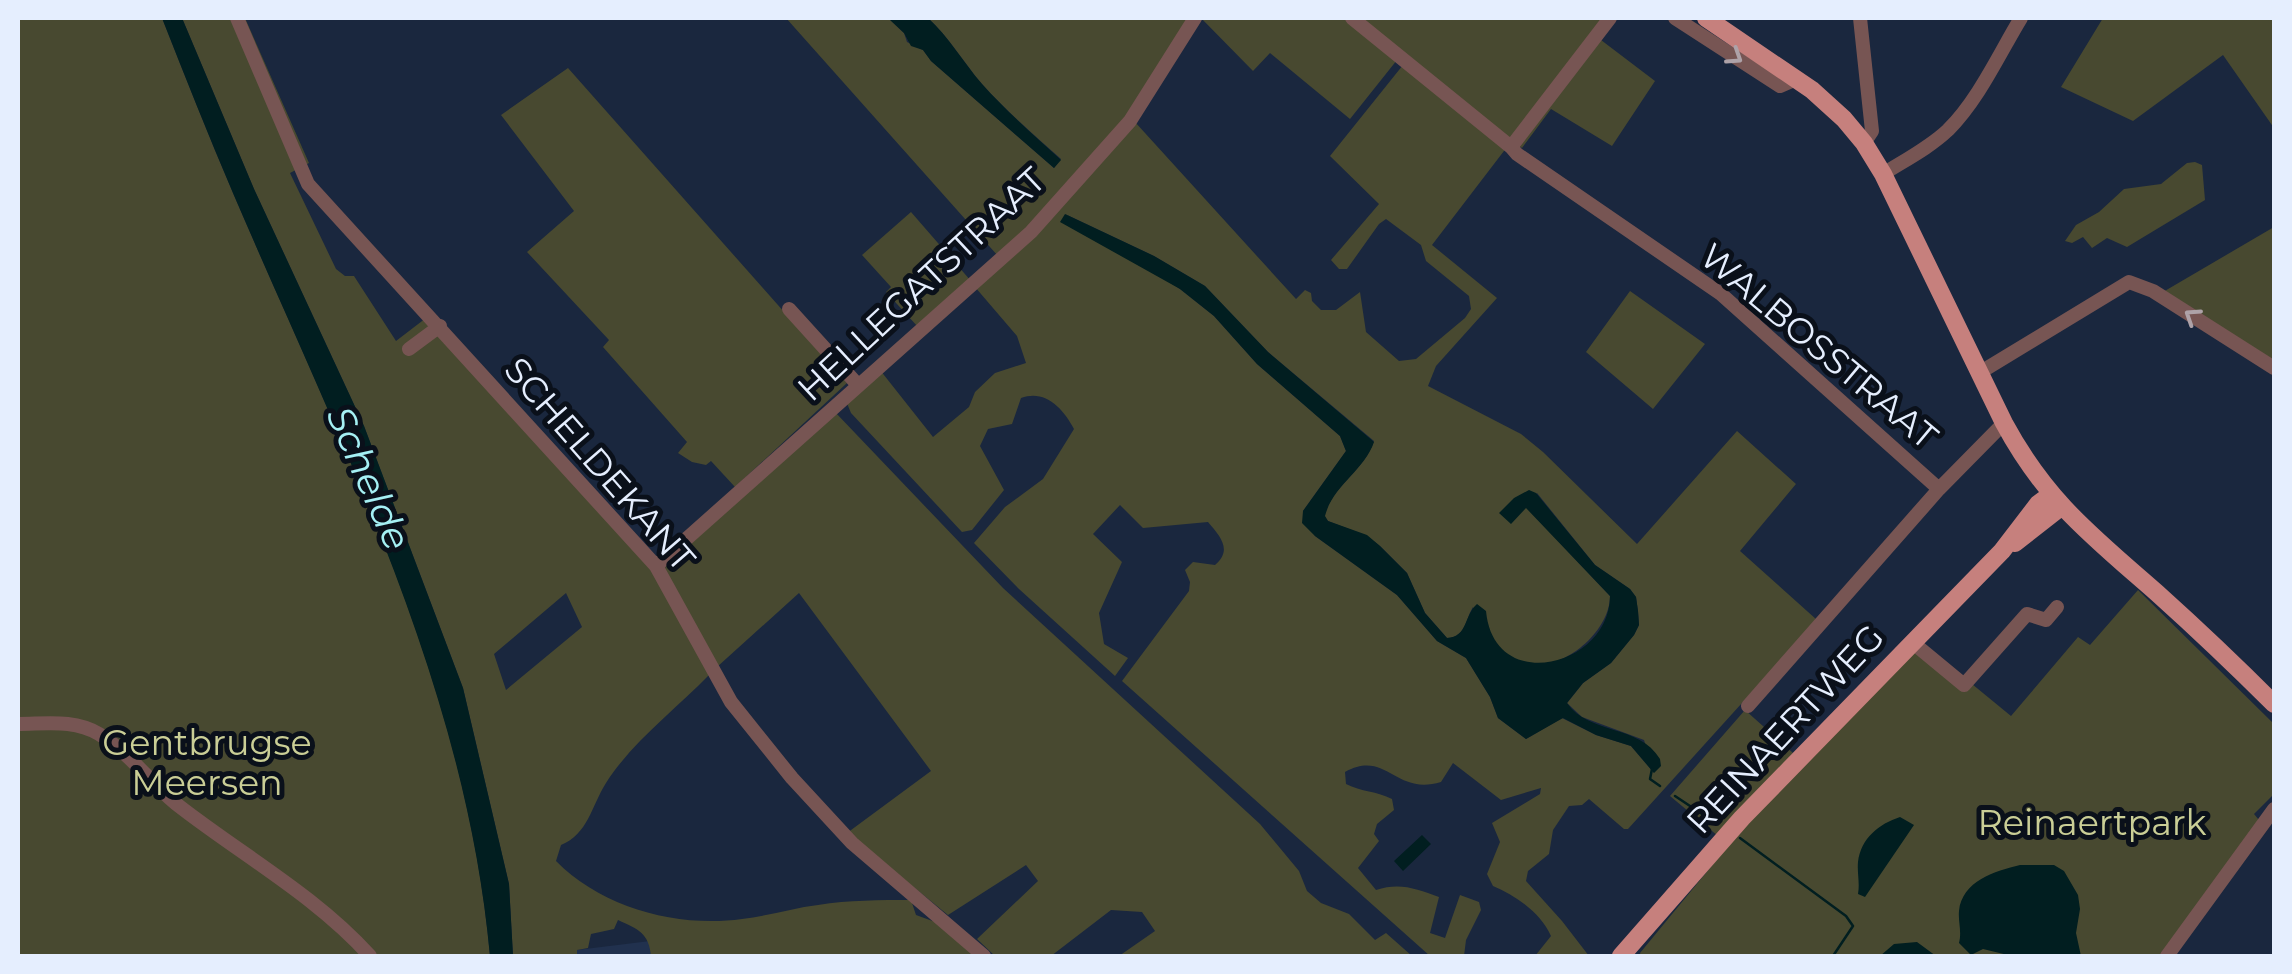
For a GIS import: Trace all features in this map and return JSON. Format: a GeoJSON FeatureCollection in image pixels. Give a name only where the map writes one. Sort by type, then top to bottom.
{"type":"FeatureCollection","features":[{"type":"Feature","properties":{"kind":"main road"},"geometry":{"type":"LineString","coordinates":[[1706,18],[1825,100],[1864,144],[1883,174],[2004,423],[2052,504],[2158,594],[2274,704]]}},
{"type":"Feature","properties":{"kind":"main road","name":"REINAERTWEG"},"geometry":{"type":"LineString","coordinates":[[1622,956],[1742,818],[2052,504]]}},
{"type":"Feature","properties":{"kind":"street","name":"SCHELDEKANT"},"geometry":{"type":"LineString","coordinates":[[237,18],[308,184],[656,566],[718,681],[751,730],[852,844],[984,956]]}},
{"type":"Feature","properties":{"kind":"street","name":"HELLEGATSTRAAT"},"geometry":{"type":"LineString","coordinates":[[656,566],[1031,232],[1130,121],[1195,18]]}},
{"type":"Feature","properties":{"kind":"street"},"geometry":{"type":"LineString","coordinates":[[1352,18],[1512,147],[1610,18]]}},
{"type":"Feature","properties":{"kind":"street"},"geometry":{"type":"LineString","coordinates":[[1675,18],[1780,86],[1796,79]]}},
{"type":"Feature","properties":{"kind":"street"},"geometry":{"type":"LineString","coordinates":[[1860,18],[1872,131],[1864,144]]}},
{"type":"Feature","properties":{"kind":"street"},"geometry":{"type":"LineString","coordinates":[[1883,174],[1949,129],[2021,18]]}},
{"type":"Feature","properties":{"kind":"street","name":"WALBOSSTRAAT"},"geometry":{"type":"LineString","coordinates":[[1512,147],[1721,294],[1939,489]]}},
{"type":"Feature","properties":{"kind":"street"},"geometry":{"type":"LineString","coordinates":[[1979,373],[2130,282],[2153,290],[2274,368]]}},
{"type":"Feature","properties":{"kind":"street"},"geometry":{"type":"LineString","coordinates":[[789,309],[857,384]]}},
{"type":"Feature","properties":{"kind":"street"},"geometry":{"type":"LineString","coordinates":[[409,349],[440,326]]}},
{"type":"Feature","properties":{"kind":"street"},"geometry":{"type":"LineString","coordinates":[[1748,706],[1939,489],[2004,423]]}},
{"type":"Feature","properties":{"kind":"street"},"geometry":{"type":"LineString","coordinates":[[1912,642],[1964,685],[2026,614],[2046,620],[2057,607]]}},
{"type":"Feature","properties":{"kind":"street"},"geometry":{"type":"LineString","coordinates":[[18,724],[61,722],[99,734],[173,802],[322,911],[370,956]]}},
{"type":"Feature","properties":{"kind":"street"},"geometry":{"type":"LineString","coordinates":[[2167,956],[2274,810]]}},
{"type":"Feature","properties":{"kind":"shaded area"},"geometry":{"type":"Polygon","coordinates":[[[650,941],[651,956],[577,956],[577,950],[650,941]]]}},
{"type":"Feature","properties":{"kind":"green space","name":"Gentbrugse Meersen"},"geometry":{"type":"Polygon","coordinates":[[[18,18],[162,18],[355,471],[426,660],[455,756],[476,855],[490,956],[18,956],[18,18]]]}},
{"type":"Feature","properties":{"kind":"green space"},"geometry":{"type":"Polygon","coordinates":[[[182,18],[245,18],[309,163],[290,173],[336,269],[345,276],[354,276],[396,341],[426,318],[656,575],[709,675],[616,768],[583,827],[561,845],[556,861],[595,891],[618,902],[642,911],[692,920],[742,919],[841,902],[911,900],[916,915],[938,923],[974,955],[651,956],[641,933],[618,920],[614,929],[591,934],[588,948],[577,950],[577,956],[513,956],[509,884],[463,688],[364,426],[254,189],[182,18]],[[566,593],[494,654],[506,690],[582,627],[566,593]]]}},
{"type":"Feature","properties":{"kind":"green space"},"geometry":{"type":"Polygon","coordinates":[[[786,18],[888,18],[904,33],[907,42],[923,50],[1054,168],[1061,159],[991,94],[928,18],[1189,18],[1125,118],[1029,227],[998,256],[786,18]]]}},
{"type":"Feature","properties":{"kind":"green space"},"geometry":{"type":"Polygon","coordinates":[[[1201,18],[1344,18],[1397,60],[1350,119],[1270,53],[1253,71],[1201,18]]]}},
{"type":"Feature","properties":{"kind":"green space"},"geometry":{"type":"Polygon","coordinates":[[[1359,18],[1616,18],[1601,40],[1655,81],[1612,146],[1551,109],[1522,148],[1359,18]]]}},
{"type":"Feature","properties":{"kind":"green space"},"geometry":{"type":"Polygon","coordinates":[[[2103,18],[2274,18],[2274,128],[2223,55],[2133,121],[2061,87],[2103,18]]]}},
{"type":"Feature","properties":{"kind":"green space"},"geometry":{"type":"Polygon","coordinates":[[[1403,65],[1507,147],[1432,245],[1497,298],[1436,366],[1428,386],[1521,434],[1637,544],[1737,431],[1796,484],[1740,551],[1817,620],[1628,829],[1589,799],[1582,805],[1569,806],[1553,830],[1549,854],[1528,871],[1526,881],[1589,956],[1535,956],[1551,936],[1547,928],[1526,906],[1493,886],[1487,874],[1500,842],[1492,823],[1540,794],[1541,788],[1501,800],[1453,763],[1441,782],[1425,785],[1371,766],[1345,772],[1346,784],[1392,799],[1394,810],[1377,824],[1374,834],[1379,841],[1358,868],[1376,890],[1401,887],[1439,897],[1430,933],[1445,938],[1460,895],[1479,902],[1481,910],[1466,940],[1464,956],[1430,956],[1122,681],[1189,591],[1185,570],[1193,562],[1215,565],[1223,554],[1223,543],[1208,522],[1143,528],[1120,505],[1093,534],[1122,562],[1099,613],[1104,644],[1128,658],[1115,676],[974,543],[1005,507],[1043,479],[1074,429],[1052,402],[1038,396],[1021,398],[1012,424],[988,429],[980,446],[1004,490],[972,530],[962,532],[851,413],[846,401],[880,370],[933,437],[969,407],[975,392],[995,373],[1026,363],[1017,336],[975,287],[1135,122],[1296,299],[1305,290],[1321,310],[1336,310],[1360,292],[1366,332],[1399,361],[1416,359],[1465,318],[1471,309],[1469,296],[1426,261],[1421,245],[1386,219],[1347,269],[1339,269],[1331,260],[1379,204],[1330,156],[1403,65]],[[1065,214],[1180,289],[1214,316],[1257,364],[1340,436],[1346,451],[1303,511],[1315,536],[1397,595],[1437,641],[1466,658],[1498,718],[1526,739],[1562,718],[1631,746],[1654,773],[1644,740],[1582,717],[1567,703],[1583,683],[1611,663],[1634,635],[1639,625],[1638,611],[1630,589],[1595,565],[1537,493],[1519,512],[1526,507],[1610,596],[1599,627],[1573,653],[1540,665],[1524,664],[1509,657],[1493,640],[1473,607],[1458,635],[1447,638],[1425,613],[1407,573],[1380,546],[1324,516],[1334,495],[1363,461],[1374,441],[1268,352],[1205,286],[1154,256],[1065,214]]]}},
{"type":"Feature","properties":{"kind":"green space"},"geometry":{"type":"Polygon","coordinates":[[[568,68],[847,383],[735,487],[711,461],[706,465],[692,462],[678,453],[687,442],[603,347],[609,340],[527,252],[574,211],[501,115],[568,68]]]}},
{"type":"Feature","properties":{"kind":"green space"},"geometry":{"type":"Polygon","coordinates":[[[2187,163],[2202,165],[2205,200],[2127,247],[2107,238],[2092,248],[2083,237],[2072,243],[2065,241],[2076,225],[2099,212],[2124,189],[2161,184],[2187,163]]]}},
{"type":"Feature","properties":{"kind":"green space"},"geometry":{"type":"Polygon","coordinates":[[[911,212],[971,281],[918,327],[886,292],[891,287],[862,255],[911,212]]]}},
{"type":"Feature","properties":{"kind":"green space"},"geometry":{"type":"Polygon","coordinates":[[[2274,227],[2274,363],[2163,292],[2274,227]]]}},
{"type":"Feature","properties":{"kind":"green space"},"geometry":{"type":"Polygon","coordinates":[[[1630,291],[1705,344],[1653,409],[1586,352],[1630,291]]]}},
{"type":"Feature","properties":{"kind":"green space"},"geometry":{"type":"Polygon","coordinates":[[[835,412],[1003,588],[1260,824],[1299,871],[1307,891],[1321,903],[1349,914],[1375,940],[1386,933],[1412,956],[1119,956],[1155,931],[1142,912],[1111,910],[1051,956],[995,956],[977,939],[1038,881],[1026,865],[948,915],[847,833],[931,771],[799,593],[717,667],[663,569],[835,412]]]}},
{"type":"Feature","properties":{"kind":"green space","name":"Reinaertpark"},"geometry":{"type":"Polygon","coordinates":[[[2138,590],[2274,724],[2274,794],[2254,814],[2259,820],[2161,956],[1641,956],[1747,823],[1922,643],[2011,716],[2078,637],[2090,645],[2138,590]]]}},
{"type":"Feature","properties":{"kind":"green space"},"geometry":{"type":"Polygon","coordinates":[[[1745,710],[1793,753],[1718,836],[1670,796],[1745,710]]]}},
{"type":"Feature","properties":{"kind":"water","name":"Schelde"},"geometry":{"type":"Polygon","coordinates":[[[162,18],[182,18],[254,189],[364,426],[463,688],[509,884],[513,956],[490,956],[476,855],[454,756],[426,660],[392,565],[162,18]]]}},
{"type":"Feature","properties":{"kind":"water"},"geometry":{"type":"Polygon","coordinates":[[[888,18],[928,18],[991,94],[1061,160],[1054,168],[923,50],[911,46],[888,18]]]}},
{"type":"Feature","properties":{"kind":"water"},"geometry":{"type":"Polygon","coordinates":[[[1065,214],[1154,256],[1205,286],[1268,352],[1374,442],[1335,495],[1325,516],[1328,521],[1367,535],[1407,573],[1425,613],[1447,638],[1459,634],[1477,604],[1486,611],[1494,638],[1509,654],[1529,662],[1551,662],[1573,654],[1592,640],[1605,620],[1610,596],[1526,508],[1511,524],[1499,513],[1514,498],[1529,490],[1536,493],[1595,565],[1636,597],[1639,625],[1634,635],[1611,663],[1583,683],[1567,703],[1588,720],[1640,740],[1660,759],[1661,766],[1654,773],[1631,746],[1596,735],[1563,718],[1526,739],[1498,718],[1466,658],[1437,641],[1397,595],[1302,523],[1303,511],[1346,451],[1340,436],[1257,364],[1214,316],[1180,289],[1060,222],[1065,214]]]}},
{"type":"Feature","properties":{"kind":"water"},"geometry":{"type":"Polygon","coordinates":[[[1900,817],[1914,825],[1865,897],[1858,894],[1858,862],[1863,846],[1878,828],[1900,817]]]}},
{"type":"Feature","properties":{"kind":"water"},"geometry":{"type":"Polygon","coordinates":[[[1422,835],[1431,844],[1403,871],[1394,861],[1422,835]]]}},
{"type":"Feature","properties":{"kind":"water"},"geometry":{"type":"Polygon","coordinates":[[[2020,865],[2054,865],[2064,871],[2078,895],[2076,933],[2081,956],[2012,956],[1983,949],[1971,955],[1959,943],[1959,911],[1966,892],[1991,874],[2020,865]]]}},
{"type":"Feature","properties":{"kind":"water"},"geometry":{"type":"Polygon","coordinates":[[[1917,942],[1936,956],[1880,956],[1894,944],[1917,942]]]}},
{"type":"Feature","properties":{"kind":"waterway"},"geometry":{"type":"LineString","coordinates":[[1652,769],[1650,779],[1660,786]]}},
{"type":"Feature","properties":{"kind":"waterway"},"geometry":{"type":"LineString","coordinates":[[1675,796],[1714,822]]}},
{"type":"Feature","properties":{"kind":"waterway"},"geometry":{"type":"LineString","coordinates":[[1740,838],[1846,916],[1853,926],[1833,956]]}}]}
